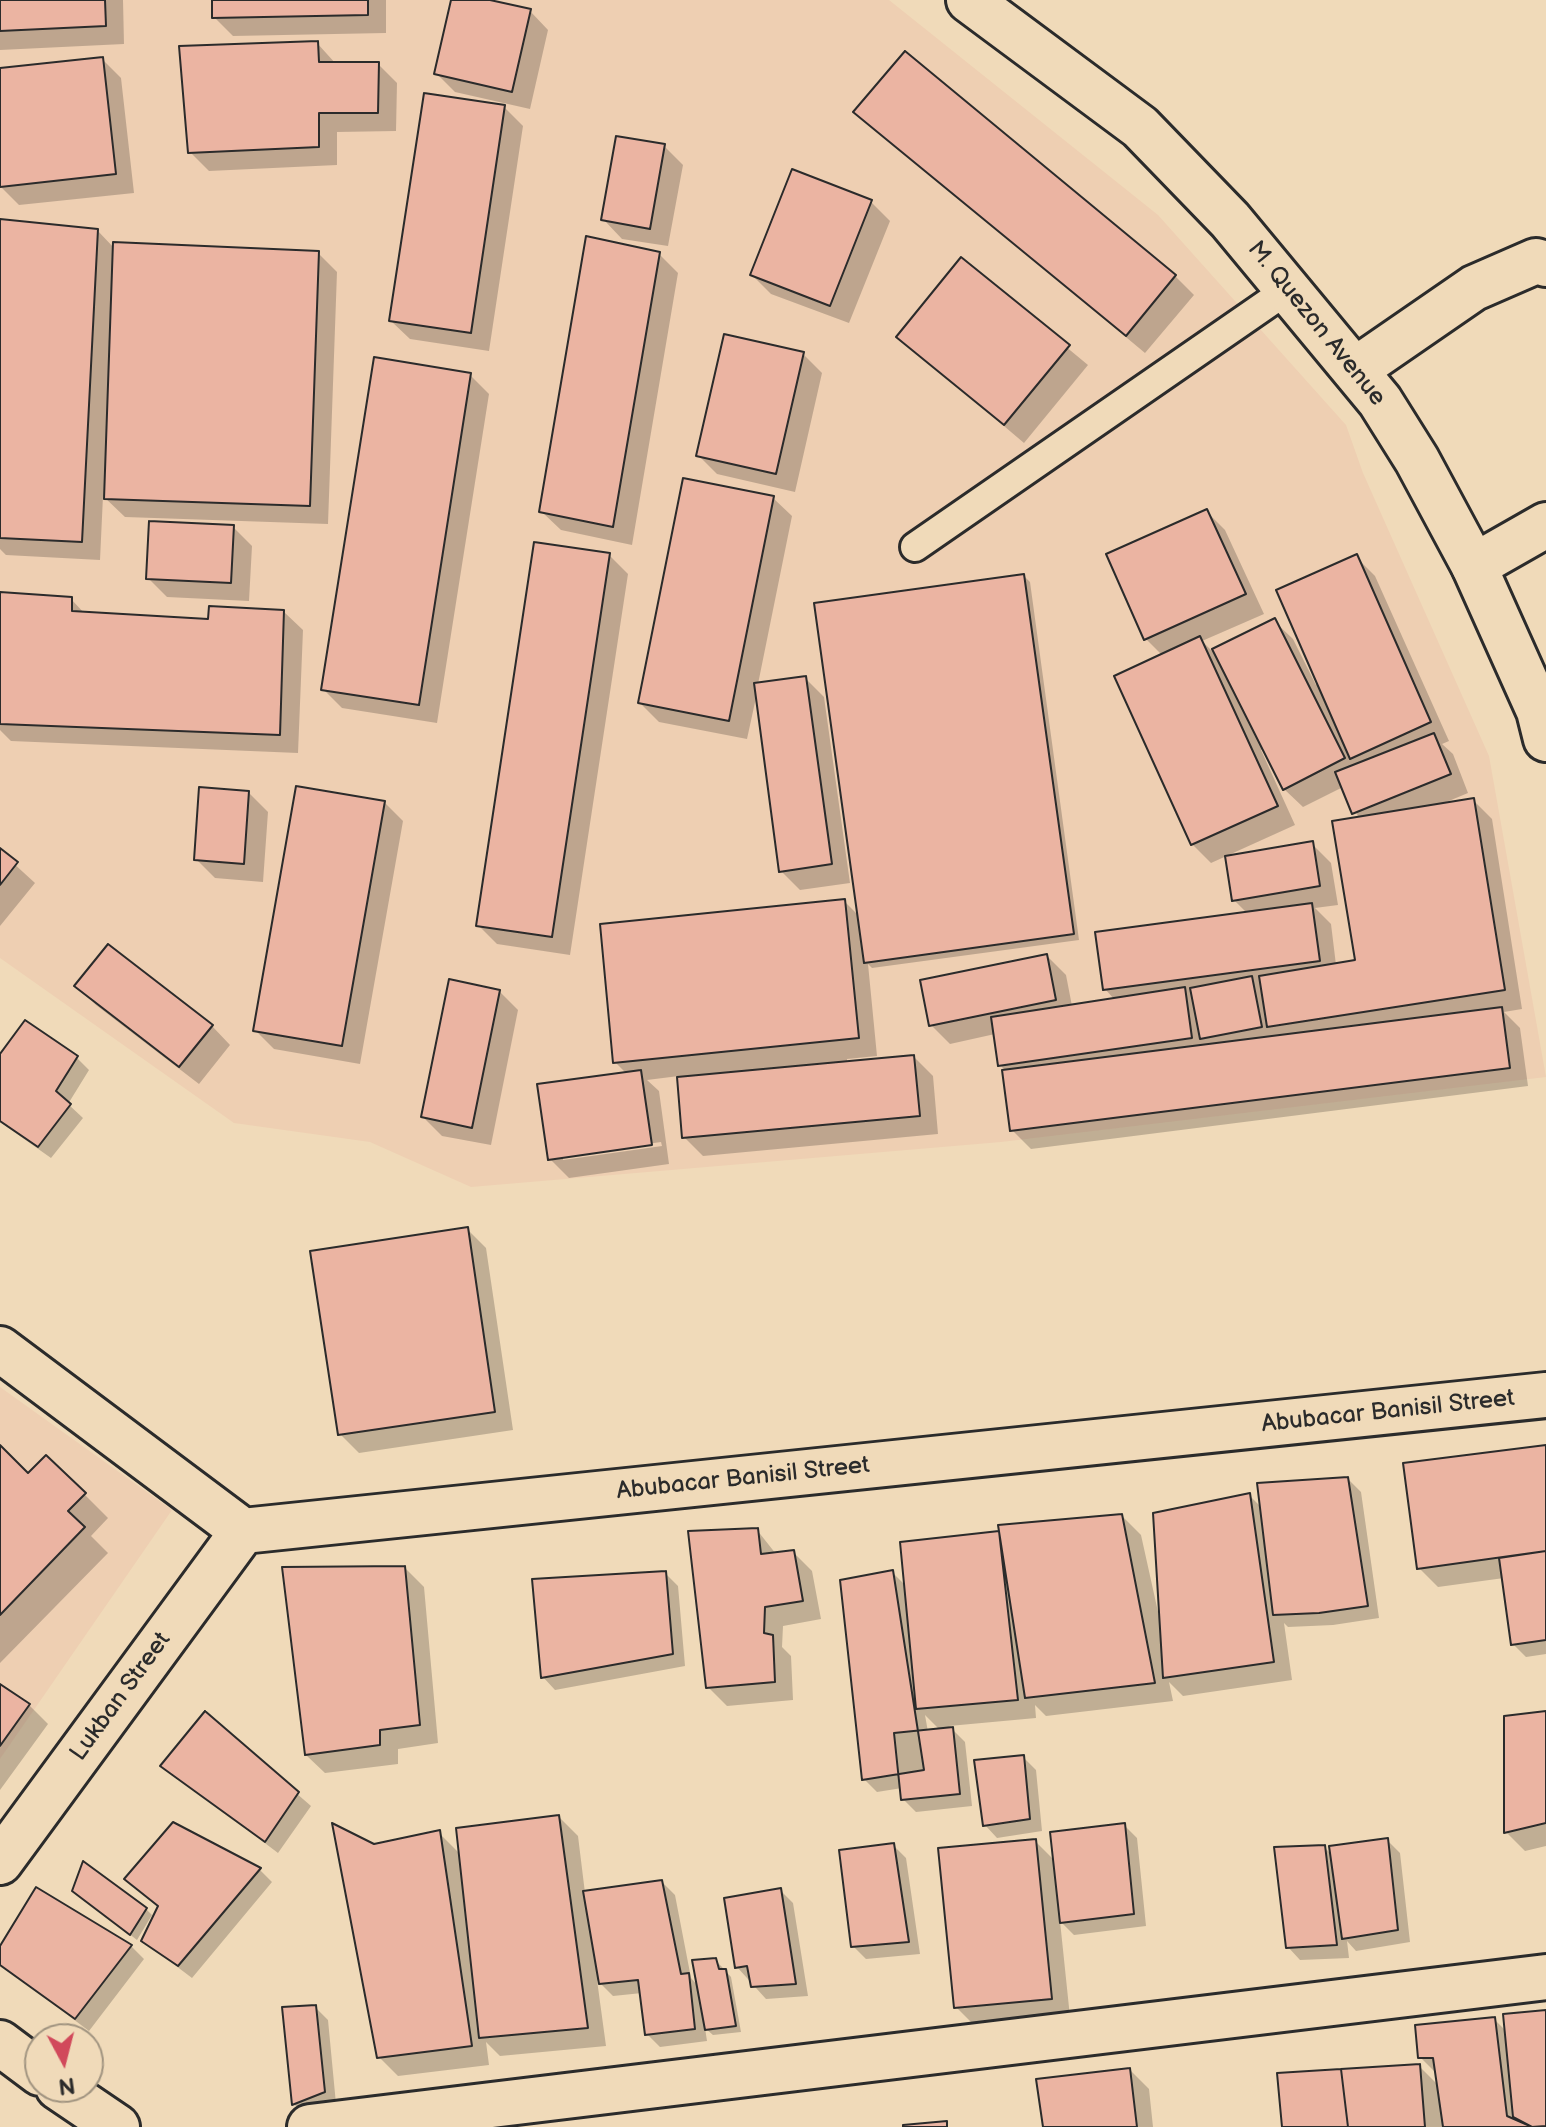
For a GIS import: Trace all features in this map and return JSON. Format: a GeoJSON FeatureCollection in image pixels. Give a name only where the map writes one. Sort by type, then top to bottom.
{"type":"FeatureCollection","features":[{"type":"Feature","properties":{"kind":"street","name":"M. Quezon Avenue"},"geometry":{"type":"LineString","coordinates":[[969,0],[1140,127],[1230,220],[1290,288],[1380,401],[1417,460],[1474,566],[1539,711],[1546,739]]}},
{"type":"Feature","properties":{"kind":"street"},"geometry":{"type":"LineString","coordinates":[[1355,370],[1474,288],[1543,260]]}},
{"type":"Feature","properties":{"kind":"street"},"geometry":{"type":"LineString","coordinates":[[1474,566],[1546,525]]}},
{"type":"Feature","properties":{"kind":"street"},"geometry":{"type":"LineString","coordinates":[[0,1349],[243,1531]]}},
{"type":"Feature","properties":{"kind":"street","name":"Abubacar Banisil Street"},"geometry":{"type":"LineString","coordinates":[[243,1531],[1546,1395]]}},
{"type":"Feature","properties":{"kind":"street","name":"Lukban Street"},"geometry":{"type":"LineString","coordinates":[[0,1862],[243,1531]]}},
{"type":"Feature","properties":{"kind":"street"},"geometry":{"type":"LineString","coordinates":[[310,2127],[528,2115],[1546,1977]]}},
{"type":"Feature","properties":{"kind":"street"},"geometry":{"type":"LineString","coordinates":[[0,2043],[24,2061]]}},
{"type":"Feature","properties":{"kind":"street"},"geometry":{"type":"LineString","coordinates":[[82,2103],[117,2127]]}},
{"type":"Feature","properties":{"kind":"lane"},"geometry":{"type":"LineString","coordinates":[[915,547],[1290,288]]}},
{"type":"Feature","properties":{"kind":"shaded area"},"geometry":{"type":"Polygon","coordinates":[[[0,0],[889,0],[1158,215],[1346,425],[1363,473],[1489,756],[1546,1077],[1001,1142],[471,1187],[370,1142],[234,1123],[0,958],[0,0]]]}},
{"type":"Feature","properties":{"kind":"shaded area"},"geometry":{"type":"Polygon","coordinates":[[[0,1387],[172,1510],[0,1759],[0,1387]]]}},
{"type":"Feature","properties":{"kind":"building"},"geometry":{"type":"Polygon","coordinates":[[[0,0],[105,0],[106,26],[0,31],[0,0]]]}},
{"type":"Feature","properties":{"kind":"building"},"geometry":{"type":"Polygon","coordinates":[[[212,0],[368,0],[368,15],[212,18],[212,0]]]}},
{"type":"Feature","properties":{"kind":"building"},"geometry":{"type":"Polygon","coordinates":[[[451,0],[490,0],[531,9],[512,92],[434,74],[451,0]]]}},
{"type":"Feature","properties":{"kind":"building"},"geometry":{"type":"Polygon","coordinates":[[[318,41],[319,62],[379,62],[378,113],[319,113],[319,147],[188,153],[179,46],[318,41]]]}},
{"type":"Feature","properties":{"kind":"building"},"geometry":{"type":"Polygon","coordinates":[[[905,51],[1176,275],[1126,336],[853,112],[905,51]]]}},
{"type":"Feature","properties":{"kind":"building"},"geometry":{"type":"Polygon","coordinates":[[[103,57],[116,174],[0,187],[0,68],[103,57]]]}},
{"type":"Feature","properties":{"kind":"building"},"geometry":{"type":"Polygon","coordinates":[[[424,93],[505,105],[471,333],[389,321],[424,93]]]}},
{"type":"Feature","properties":{"kind":"building"},"geometry":{"type":"Polygon","coordinates":[[[616,136],[665,144],[650,229],[601,220],[616,136]]]}},
{"type":"Feature","properties":{"kind":"building"},"geometry":{"type":"Polygon","coordinates":[[[792,169],[872,200],[830,306],[750,275],[792,169]]]}},
{"type":"Feature","properties":{"kind":"building"},"geometry":{"type":"Polygon","coordinates":[[[0,219],[98,229],[82,542],[0,538],[0,219]]]}},
{"type":"Feature","properties":{"kind":"building"},"geometry":{"type":"Polygon","coordinates":[[[586,236],[660,252],[613,527],[539,512],[586,236]]]}},
{"type":"Feature","properties":{"kind":"building"},"geometry":{"type":"Polygon","coordinates":[[[113,242],[319,251],[310,506],[104,499],[113,242]]]}},
{"type":"Feature","properties":{"kind":"building"},"geometry":{"type":"Polygon","coordinates":[[[961,257],[1070,345],[1004,425],[896,337],[961,257]]]}},
{"type":"Feature","properties":{"kind":"building"},"geometry":{"type":"Polygon","coordinates":[[[724,334],[804,352],[776,474],[696,456],[724,334]]]}},
{"type":"Feature","properties":{"kind":"building"},"geometry":{"type":"Polygon","coordinates":[[[374,357],[471,373],[419,705],[321,690],[374,357]]]}},
{"type":"Feature","properties":{"kind":"building"},"geometry":{"type":"Polygon","coordinates":[[[683,478],[774,496],[729,721],[638,703],[683,478]]]}},
{"type":"Feature","properties":{"kind":"building"},"geometry":{"type":"Polygon","coordinates":[[[1207,509],[1246,594],[1144,640],[1106,554],[1207,509]]]}},
{"type":"Feature","properties":{"kind":"building"},"geometry":{"type":"Polygon","coordinates":[[[149,521],[234,525],[231,583],[146,579],[149,521]]]}},
{"type":"Feature","properties":{"kind":"building"},"geometry":{"type":"Polygon","coordinates":[[[534,542],[610,553],[552,937],[476,926],[534,542]]]}},
{"type":"Feature","properties":{"kind":"building"},"geometry":{"type":"Polygon","coordinates":[[[1357,554],[1431,722],[1350,759],[1276,590],[1357,554]]]}},
{"type":"Feature","properties":{"kind":"building"},"geometry":{"type":"Polygon","coordinates":[[[1024,574],[1074,934],[864,963],[814,603],[1024,574]]]}},
{"type":"Feature","properties":{"kind":"building"},"geometry":{"type":"Polygon","coordinates":[[[0,592],[72,597],[72,611],[208,619],[209,606],[284,610],[280,735],[0,724],[0,592]]]}},
{"type":"Feature","properties":{"kind":"building"},"geometry":{"type":"Polygon","coordinates":[[[1275,618],[1345,758],[1283,790],[1212,649],[1275,618]]]}},
{"type":"Feature","properties":{"kind":"building"},"geometry":{"type":"Polygon","coordinates":[[[1200,636],[1278,806],[1191,845],[1114,676],[1200,636]]]}},
{"type":"Feature","properties":{"kind":"building"},"geometry":{"type":"Polygon","coordinates":[[[806,676],[832,864],[779,872],[754,683],[806,676]]]}},
{"type":"Feature","properties":{"kind":"building"},"geometry":{"type":"Polygon","coordinates":[[[1434,733],[1451,774],[1352,814],[1335,772],[1434,733]]]}},
{"type":"Feature","properties":{"kind":"building"},"geometry":{"type":"Polygon","coordinates":[[[296,786],[385,801],[342,1046],[253,1031],[296,786]]]}},
{"type":"Feature","properties":{"kind":"building"},"geometry":{"type":"Polygon","coordinates":[[[199,787],[249,791],[244,864],[194,860],[199,787]]]}},
{"type":"Feature","properties":{"kind":"building"},"geometry":{"type":"Polygon","coordinates":[[[1474,798],[1505,990],[1267,1027],[1259,976],[1355,960],[1332,821],[1474,798]]]}},
{"type":"Feature","properties":{"kind":"building"},"geometry":{"type":"Polygon","coordinates":[[[1313,841],[1320,886],[1232,901],[1225,856],[1313,841]]]}},
{"type":"Feature","properties":{"kind":"building"},"geometry":{"type":"Polygon","coordinates":[[[0,848],[18,862],[0,885],[0,848]]]}},
{"type":"Feature","properties":{"kind":"building"},"geometry":{"type":"Polygon","coordinates":[[[845,899],[859,1038],[613,1063],[600,924],[845,899]]]}},
{"type":"Feature","properties":{"kind":"building"},"geometry":{"type":"Polygon","coordinates":[[[1312,903],[1320,961],[1103,990],[1095,932],[1312,903]]]}},
{"type":"Feature","properties":{"kind":"building"},"geometry":{"type":"Polygon","coordinates":[[[108,944],[213,1025],[179,1067],[74,986],[108,944]]]}},
{"type":"Feature","properties":{"kind":"building"},"geometry":{"type":"Polygon","coordinates":[[[1047,954],[1056,1000],[929,1026],[920,980],[1047,954]]]}},
{"type":"Feature","properties":{"kind":"building"},"geometry":{"type":"Polygon","coordinates":[[[1252,976],[1262,1027],[1200,1039],[1190,988],[1252,976]]]}},
{"type":"Feature","properties":{"kind":"building"},"geometry":{"type":"Polygon","coordinates":[[[449,979],[500,990],[472,1128],[421,1117],[449,979]]]}},
{"type":"Feature","properties":{"kind":"building"},"geometry":{"type":"Polygon","coordinates":[[[1185,987],[1192,1038],[998,1066],[991,1017],[1185,987]]]}},
{"type":"Feature","properties":{"kind":"building"},"geometry":{"type":"Polygon","coordinates":[[[1502,1007],[1510,1068],[1010,1131],[1002,1070],[1502,1007]]]}},
{"type":"Feature","properties":{"kind":"building"},"geometry":{"type":"Polygon","coordinates":[[[25,1020],[78,1056],[56,1091],[71,1104],[38,1147],[0,1121],[0,1054],[25,1020]]]}},
{"type":"Feature","properties":{"kind":"building"},"geometry":{"type":"Polygon","coordinates":[[[914,1055],[920,1116],[682,1138],[677,1077],[914,1055]]]}},
{"type":"Feature","properties":{"kind":"building"},"geometry":{"type":"Polygon","coordinates":[[[641,1070],[652,1145],[548,1160],[537,1084],[641,1070]]]}},
{"type":"Feature","properties":{"kind":"building"},"geometry":{"type":"Polygon","coordinates":[[[468,1227],[495,1412],[338,1435],[310,1251],[468,1227]]]}},
{"type":"Feature","properties":{"kind":"building"},"geometry":{"type":"Polygon","coordinates":[[[0,1445],[28,1473],[46,1455],[86,1493],[68,1511],[85,1527],[0,1615],[0,1445]]]}},
{"type":"Feature","properties":{"kind":"building"},"geometry":{"type":"Polygon","coordinates":[[[1546,1445],[1546,1551],[1417,1569],[1403,1463],[1546,1445]]]}},
{"type":"Feature","properties":{"kind":"building"},"geometry":{"type":"Polygon","coordinates":[[[1348,1477],[1368,1606],[1273,1615],[1257,1483],[1348,1477]]]}},
{"type":"Feature","properties":{"kind":"building"},"geometry":{"type":"Polygon","coordinates":[[[1250,1493],[1274,1662],[1163,1678],[1153,1513],[1250,1493]]]}},
{"type":"Feature","properties":{"kind":"building"},"geometry":{"type":"Polygon","coordinates":[[[1122,1514],[1155,1683],[1025,1698],[998,1525],[1122,1514]]]}},
{"type":"Feature","properties":{"kind":"building"},"geometry":{"type":"Polygon","coordinates":[[[758,1528],[761,1554],[794,1550],[803,1601],[765,1607],[764,1633],[773,1635],[775,1682],[706,1688],[688,1531],[758,1528]]]}},
{"type":"Feature","properties":{"kind":"building"},"geometry":{"type":"Polygon","coordinates":[[[999,1531],[1018,1700],[916,1709],[900,1542],[999,1531]]]}},
{"type":"Feature","properties":{"kind":"building"},"geometry":{"type":"Polygon","coordinates":[[[1546,1551],[1546,1640],[1511,1645],[1499,1558],[1546,1551]]]}},
{"type":"Feature","properties":{"kind":"building"},"geometry":{"type":"Polygon","coordinates":[[[405,1566],[420,1725],[380,1730],[380,1745],[305,1755],[282,1567],[405,1566]]]}},
{"type":"Feature","properties":{"kind":"building"},"geometry":{"type":"Polygon","coordinates":[[[893,1570],[924,1770],[862,1780],[840,1580],[893,1570]]]}},
{"type":"Feature","properties":{"kind":"building"},"geometry":{"type":"Polygon","coordinates":[[[666,1571],[673,1654],[541,1678],[532,1579],[666,1571]]]}},
{"type":"Feature","properties":{"kind":"building"},"geometry":{"type":"Polygon","coordinates":[[[0,1684],[30,1704],[0,1746],[0,1684]]]}},
{"type":"Feature","properties":{"kind":"building"},"geometry":{"type":"Polygon","coordinates":[[[205,1711],[299,1792],[265,1842],[160,1766],[205,1711]]]}},
{"type":"Feature","properties":{"kind":"building"},"geometry":{"type":"Polygon","coordinates":[[[1546,1711],[1546,1823],[1504,1833],[1504,1716],[1546,1711]]]}},
{"type":"Feature","properties":{"kind":"building"},"geometry":{"type":"Polygon","coordinates":[[[953,1727],[960,1794],[901,1800],[894,1733],[953,1727]]]}},
{"type":"Feature","properties":{"kind":"building"},"geometry":{"type":"Polygon","coordinates":[[[1024,1755],[1030,1819],[983,1826],[974,1760],[1024,1755]]]}},
{"type":"Feature","properties":{"kind":"building"},"geometry":{"type":"Polygon","coordinates":[[[559,1815],[588,2028],[479,2038],[456,1828],[559,1815]]]}},
{"type":"Feature","properties":{"kind":"building"},"geometry":{"type":"Polygon","coordinates":[[[173,1822],[261,1868],[178,1966],[141,1941],[158,1906],[124,1879],[173,1822]]]}},
{"type":"Feature","properties":{"kind":"building"},"geometry":{"type":"Polygon","coordinates":[[[332,1823],[374,1844],[440,1830],[472,2046],[377,2058],[332,1823]]]}},
{"type":"Feature","properties":{"kind":"building"},"geometry":{"type":"Polygon","coordinates":[[[1125,1823],[1134,1914],[1060,1923],[1050,1832],[1125,1823]]]}},
{"type":"Feature","properties":{"kind":"building"},"geometry":{"type":"Polygon","coordinates":[[[1388,1838],[1398,1930],[1342,1939],[1329,1846],[1388,1838]]]}},
{"type":"Feature","properties":{"kind":"building"},"geometry":{"type":"Polygon","coordinates":[[[1036,1839],[1052,1999],[954,2008],[938,1848],[1036,1839]]]}},
{"type":"Feature","properties":{"kind":"building"},"geometry":{"type":"Polygon","coordinates":[[[894,1843],[909,1942],[851,1947],[839,1850],[894,1843]]]}},
{"type":"Feature","properties":{"kind":"building"},"geometry":{"type":"Polygon","coordinates":[[[1325,1845],[1337,1945],[1286,1948],[1274,1847],[1325,1845]]]}},
{"type":"Feature","properties":{"kind":"building"},"geometry":{"type":"Polygon","coordinates":[[[83,1861],[147,1908],[130,1935],[72,1891],[83,1861]]]}},
{"type":"Feature","properties":{"kind":"building"},"geometry":{"type":"Polygon","coordinates":[[[662,1880],[681,1974],[689,1973],[695,2029],[645,2035],[638,1980],[599,1984],[583,1891],[662,1880]]]}},
{"type":"Feature","properties":{"kind":"building"},"geometry":{"type":"Polygon","coordinates":[[[36,1887],[132,1945],[75,2019],[0,1965],[0,1946],[36,1887]]]}},
{"type":"Feature","properties":{"kind":"building"},"geometry":{"type":"Polygon","coordinates":[[[781,1888],[796,1984],[751,1987],[747,1966],[735,1968],[724,1898],[781,1888]]]}},
{"type":"Feature","properties":{"kind":"building"},"geometry":{"type":"Polygon","coordinates":[[[716,1958],[719,1969],[726,1969],[736,2026],[705,2030],[692,1960],[716,1958]]]}},
{"type":"Feature","properties":{"kind":"building"},"geometry":{"type":"Polygon","coordinates":[[[316,2005],[325,2092],[292,2105],[282,2007],[316,2005]]]}},
{"type":"Feature","properties":{"kind":"building"},"geometry":{"type":"Polygon","coordinates":[[[1546,2010],[1546,2126],[1532,2127],[1513,2117],[1503,2014],[1546,2010]]]}},
{"type":"Feature","properties":{"kind":"building"},"geometry":{"type":"Polygon","coordinates":[[[1495,2017],[1507,2116],[1532,2127],[1443,2127],[1433,2058],[1418,2058],[1415,2025],[1495,2017]]]}},
{"type":"Feature","properties":{"kind":"building"},"geometry":{"type":"Polygon","coordinates":[[[1420,2064],[1425,2127],[1348,2127],[1341,2069],[1420,2064]]]}},
{"type":"Feature","properties":{"kind":"building"},"geometry":{"type":"Polygon","coordinates":[[[1130,2068],[1137,2127],[1043,2127],[1036,2079],[1130,2068]]]}},
{"type":"Feature","properties":{"kind":"building"},"geometry":{"type":"Polygon","coordinates":[[[1341,2069],[1348,2127],[1282,2127],[1277,2073],[1341,2069]]]}},
{"type":"Feature","properties":{"kind":"building"},"geometry":{"type":"Polygon","coordinates":[[[947,2121],[947,2127],[903,2127],[903,2125],[947,2121]]]}}]}
